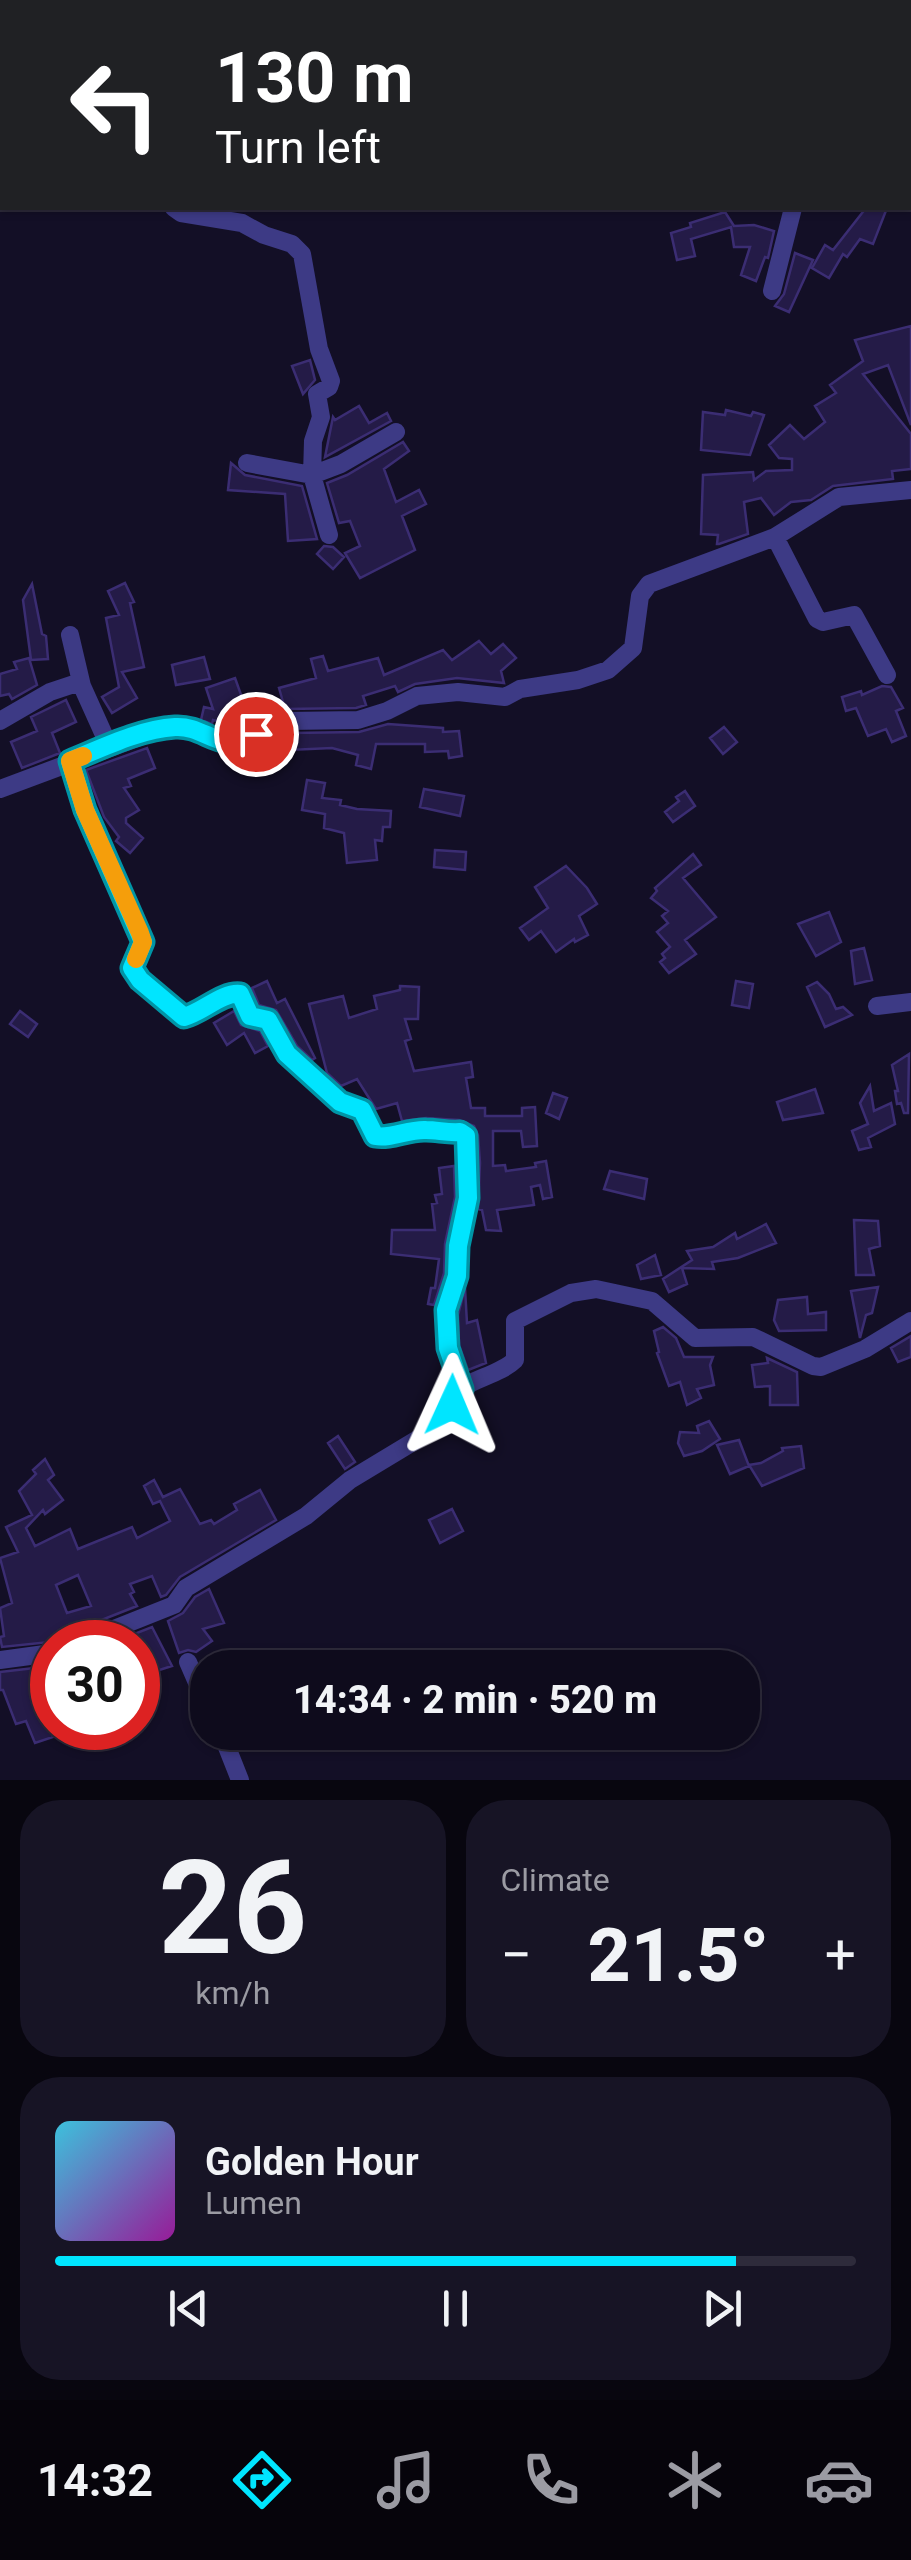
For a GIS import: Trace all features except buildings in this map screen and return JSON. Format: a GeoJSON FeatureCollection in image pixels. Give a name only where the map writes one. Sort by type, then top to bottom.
{"type":"FeatureCollection","features":[{"type":"Feature","properties":{"kind":"street"},"geometry":{"type":"LineString","coordinates":[[177,210],[242,223],[292,244],[302,254],[320,350],[331,380],[316,400],[320,418],[313,440],[312,474],[329,535]]}},
{"type":"Feature","properties":{"kind":"street"},"geometry":{"type":"LineString","coordinates":[[772,290],[792,210]]}},
{"type":"Feature","properties":{"kind":"street"},"geometry":{"type":"LineString","coordinates":[[247,463],[312,474],[341,464],[396,432]]}},
{"type":"Feature","properties":{"kind":"street"},"geometry":{"type":"LineString","coordinates":[[0,789],[161,729],[180,726],[230,744],[287,721],[358,720],[416,696],[458,692],[504,697],[520,689],[578,680],[608,670],[633,648],[640,596],[650,584],[775,537],[840,497],[911,490]]}},
{"type":"Feature","properties":{"kind":"street"},"geometry":{"type":"LineString","coordinates":[[775,537],[817,620],[854,616],[887,675]]}},
{"type":"Feature","properties":{"kind":"street"},"geometry":{"type":"LineString","coordinates":[[70,635],[80,682],[108,746]]}},
{"type":"Feature","properties":{"kind":"street"},"geometry":{"type":"LineString","coordinates":[[0,721],[50,692],[80,682]]}},
{"type":"Feature","properties":{"kind":"street"},"geometry":{"type":"LineString","coordinates":[[70,761],[85,810],[143,942],[132,968],[140,980],[184,1017],[197,1014],[230,994],[240,994],[250,1016],[268,1020],[287,1054],[340,1102],[362,1110],[375,1136],[429,1129],[466,1136],[468,1198],[458,1246],[457,1276],[446,1310],[448,1348],[462,1389]]}},
{"type":"Feature","properties":{"kind":"street"},"geometry":{"type":"LineString","coordinates":[[877,1006],[911,1002]]}},
{"type":"Feature","properties":{"kind":"street"},"geometry":{"type":"LineString","coordinates":[[134,1620],[178,1602],[186,1588],[306,1516],[350,1480],[451,1419],[453,1397],[512,1363],[515,1321],[584,1290],[652,1301],[695,1338],[753,1337],[813,1366],[842,1360],[911,1321]]}},
{"type":"Feature","properties":{"kind":"street"},"geometry":{"type":"LineString","coordinates":[[0,1660],[30,1657]]}},
{"type":"Feature","properties":{"kind":"street"},"geometry":{"type":"LineString","coordinates":[[188,1662],[190,1667]]}},
{"type":"Feature","properties":{"kind":"street"},"geometry":{"type":"LineString","coordinates":[[228,1750],[240,1780]]}},
{"type":"Feature","properties":{"kind":"slow traffic"},"geometry":{"type":"LineString","coordinates":[[83,756],[70,761],[85,810],[143,942],[136,959]]}},
{"type":"Feature","properties":{"kind":"route"},"geometry":{"type":"LineString","coordinates":[[256,734],[230,744],[180,726],[70,761],[85,810],[143,942],[132,968],[140,980],[184,1017],[197,1014],[230,994],[240,994],[250,1016],[268,1020],[287,1054],[340,1102],[362,1110],[375,1136],[429,1129],[466,1136],[468,1198],[458,1246],[457,1276],[446,1310],[448,1348],[462,1389],[453,1397],[452,1405]]}}]}
